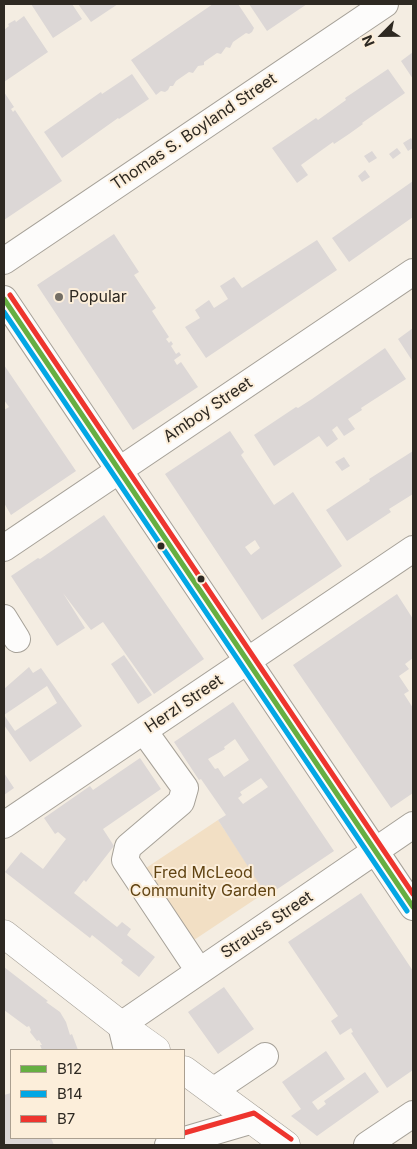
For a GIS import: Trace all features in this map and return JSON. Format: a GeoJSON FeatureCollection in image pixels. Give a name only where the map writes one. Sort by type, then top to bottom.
{"type":"FeatureCollection","features":[{"type":"Feature","properties":{"kind":"main road"},"geometry":{"type":"LineString","coordinates":[[4,934],[124,1038],[153,1049]]}},
{"type":"Feature","properties":{"kind":"main road"},"geometry":{"type":"LineString","coordinates":[[185,1071],[286,1145]]}},
{"type":"Feature","properties":{"kind":"street","name":"Thomas S. Boyland Street"},"geometry":{"type":"LineString","coordinates":[[4,261],[385,4]]}},
{"type":"Feature","properties":{"kind":"street","name":"Amboy Street"},"geometry":{"type":"LineString","coordinates":[[4,548],[413,272]]}},
{"type":"Feature","properties":{"kind":"street"},"geometry":{"type":"LineString","coordinates":[[4,300],[413,907]]}},
{"type":"Feature","properties":{"kind":"street","name":"Herzl Street"},"geometry":{"type":"LineString","coordinates":[[4,826],[413,549]]}},
{"type":"Feature","properties":{"kind":"street"},"geometry":{"type":"LineString","coordinates":[[146,729],[185,788],[181,802],[128,847],[125,860],[199,972]]}},
{"type":"Feature","properties":{"kind":"street","name":"Strauss Street"},"geometry":{"type":"LineString","coordinates":[[124,1038],[199,972],[413,825]]}},
{"type":"Feature","properties":{"kind":"street"},"geometry":{"type":"LineString","coordinates":[[213,1091],[265,1056]]}},
{"type":"Feature","properties":{"kind":"street"},"geometry":{"type":"LineString","coordinates":[[367,1145],[413,1114]]}},
{"type":"Feature","properties":{"kind":"street"},"geometry":{"type":"LineString","coordinates":[[168,1145],[253,1120]]}},
{"type":"Feature","properties":{"kind":"green space","name":"Fred McLeod Community Garden"},"geometry":{"type":"Polygon","coordinates":[[[218,820],[266,892],[188,944],[140,872],[218,820]]]}},
{"type":"Feature","properties":{"kind":"building"},"geometry":{"type":"Polygon","coordinates":[[[31,4],[72,4],[82,19],[53,38],[31,4]]]}},
{"type":"Feature","properties":{"kind":"building"},"geometry":{"type":"Polygon","coordinates":[[[78,4],[118,4],[91,22],[78,4]]]}},
{"type":"Feature","properties":{"kind":"building"},"geometry":{"type":"Polygon","coordinates":[[[213,4],[238,4],[254,28],[252,32],[246,33],[233,42],[230,48],[226,47],[221,54],[217,53],[204,62],[204,65],[198,66],[193,73],[189,72],[176,81],[173,86],[170,86],[168,90],[165,92],[161,91],[156,95],[131,60],[213,4]]]}},
{"type":"Feature","properties":{"kind":"building"},"geometry":{"type":"Polygon","coordinates":[[[249,4],[307,4],[267,31],[249,4]]]}},
{"type":"Feature","properties":{"kind":"building"},"geometry":{"type":"Polygon","coordinates":[[[24,16],[48,52],[4,82],[4,30],[9,26],[8,24],[15,20],[16,22],[24,16]]]}},
{"type":"Feature","properties":{"kind":"building"},"geometry":{"type":"Polygon","coordinates":[[[413,52],[413,79],[401,61],[413,52]]]}},
{"type":"Feature","properties":{"kind":"building"},"geometry":{"type":"Polygon","coordinates":[[[388,69],[405,93],[349,134],[334,144],[333,142],[301,165],[308,175],[297,183],[272,148],[316,118],[318,120],[346,100],[345,98],[388,69]]]}},
{"type":"Feature","properties":{"kind":"building"},"geometry":{"type":"Polygon","coordinates":[[[132,74],[149,99],[118,118],[62,158],[44,132],[101,92],[102,94],[132,74]]]}},
{"type":"Feature","properties":{"kind":"building"},"geometry":{"type":"Polygon","coordinates":[[[4,92],[14,107],[11,109],[13,112],[15,110],[62,181],[4,220],[4,92]]]}},
{"type":"Feature","properties":{"kind":"building"},"geometry":{"type":"Polygon","coordinates":[[[411,138],[413,148],[408,151],[403,143],[411,138]]]}},
{"type":"Feature","properties":{"kind":"building"},"geometry":{"type":"Polygon","coordinates":[[[397,148],[401,153],[393,159],[389,154],[397,148]]]}},
{"type":"Feature","properties":{"kind":"building"},"geometry":{"type":"Polygon","coordinates":[[[372,151],[377,158],[369,163],[364,156],[372,151]]]}},
{"type":"Feature","properties":{"kind":"building"},"geometry":{"type":"Polygon","coordinates":[[[365,170],[370,177],[362,182],[358,176],[365,170]]]}},
{"type":"Feature","properties":{"kind":"building"},"geometry":{"type":"Polygon","coordinates":[[[413,181],[413,217],[349,262],[332,238],[413,181]]]}},
{"type":"Feature","properties":{"kind":"building"},"geometry":{"type":"Polygon","coordinates":[[[114,234],[139,272],[134,275],[156,308],[152,311],[169,337],[166,339],[169,343],[171,341],[173,344],[171,346],[176,354],[179,352],[181,355],[174,360],[177,365],[181,362],[198,387],[133,430],[37,285],[114,234]]]}},
{"type":"Feature","properties":{"kind":"building"},"geometry":{"type":"Polygon","coordinates":[[[317,240],[337,270],[206,358],[185,327],[200,318],[195,310],[209,300],[214,308],[228,299],[220,286],[234,277],[242,288],[317,240]]]}},
{"type":"Feature","properties":{"kind":"building"},"geometry":{"type":"Polygon","coordinates":[[[413,328],[413,362],[398,339],[413,328]]]}},
{"type":"Feature","properties":{"kind":"building"},"geometry":{"type":"Polygon","coordinates":[[[385,348],[406,379],[361,408],[362,410],[348,419],[355,429],[344,436],[337,426],[332,430],[338,439],[327,447],[319,436],[274,466],[254,435],[296,407],[298,408],[312,399],[385,348]]]}},
{"type":"Feature","properties":{"kind":"building"},"geometry":{"type":"Polygon","coordinates":[[[4,365],[76,471],[11,515],[4,503],[4,410],[9,407],[4,400],[4,365]]]}},
{"type":"Feature","properties":{"kind":"building"},"geometry":{"type":"Polygon","coordinates":[[[230,431],[244,452],[241,455],[274,505],[293,492],[342,566],[262,620],[165,474],[230,431]],[[255,540],[245,547],[251,555],[260,548],[255,540]]]}},
{"type":"Feature","properties":{"kind":"building"},"geometry":{"type":"Polygon","coordinates":[[[413,451],[413,494],[389,509],[391,512],[347,541],[326,510],[370,481],[369,479],[413,451]]]}},
{"type":"Feature","properties":{"kind":"building"},"geometry":{"type":"Polygon","coordinates":[[[344,457],[350,466],[342,471],[335,462],[344,457]]]}},
{"type":"Feature","properties":{"kind":"building"},"geometry":{"type":"Polygon","coordinates":[[[104,515],[204,659],[154,694],[103,622],[91,630],[63,593],[85,628],[57,646],[11,576],[38,558],[40,559],[104,515]]]}},
{"type":"Feature","properties":{"kind":"building"},"geometry":{"type":"Polygon","coordinates":[[[397,594],[413,619],[413,658],[405,664],[409,669],[399,676],[409,691],[404,694],[413,708],[413,793],[391,808],[293,665],[397,594]]]}},
{"type":"Feature","properties":{"kind":"building"},"geometry":{"type":"Polygon","coordinates":[[[124,655],[152,695],[138,704],[111,664],[124,655]]]}},
{"type":"Feature","properties":{"kind":"building"},"geometry":{"type":"Polygon","coordinates":[[[29,667],[33,673],[41,668],[82,726],[30,762],[4,725],[4,689],[29,667]],[[47,686],[4,715],[15,731],[57,703],[47,686]]]}},
{"type":"Feature","properties":{"kind":"building"},"geometry":{"type":"Polygon","coordinates":[[[233,702],[334,851],[267,896],[218,820],[226,815],[201,779],[199,780],[174,742],[233,702]],[[235,739],[224,747],[225,749],[208,759],[224,777],[249,760],[235,739]],[[261,778],[240,792],[242,795],[238,798],[243,804],[268,787],[261,778]]]}},
{"type":"Feature","properties":{"kind":"building"},"geometry":{"type":"Polygon","coordinates":[[[140,758],[161,789],[103,829],[114,846],[86,882],[84,880],[74,893],[117,927],[122,922],[131,929],[127,935],[155,957],[139,977],[121,963],[123,960],[92,935],[90,938],[5,872],[21,852],[43,869],[66,839],[58,832],[55,834],[44,818],[90,786],[93,790],[140,758]]]}},
{"type":"Feature","properties":{"kind":"building"},"geometry":{"type":"Polygon","coordinates":[[[4,773],[14,788],[4,795],[4,773]]]}},
{"type":"Feature","properties":{"kind":"building"},"geometry":{"type":"Polygon","coordinates":[[[361,893],[413,971],[413,1070],[387,1088],[351,1033],[353,1032],[351,1028],[340,1035],[331,1021],[338,1016],[288,942],[361,893]]]}},
{"type":"Feature","properties":{"kind":"building"},"geometry":{"type":"Polygon","coordinates":[[[4,967],[60,1012],[78,1049],[42,1049],[40,1045],[42,1045],[30,1032],[29,1026],[27,1027],[4,1010],[4,967]]]}},
{"type":"Feature","properties":{"kind":"building"},"geometry":{"type":"Polygon","coordinates":[[[224,987],[254,1029],[218,1054],[188,1012],[224,987]]]}},
{"type":"Feature","properties":{"kind":"building"},"geometry":{"type":"Polygon","coordinates":[[[326,1051],[345,1079],[312,1102],[318,1110],[326,1104],[324,1101],[365,1072],[379,1092],[317,1136],[291,1116],[301,1109],[282,1082],[326,1051]]]}},
{"type":"Feature","properties":{"kind":"building"},"geometry":{"type":"Polygon","coordinates":[[[10,1093],[10,1139],[51,1139],[54,1145],[4,1145],[4,1095],[10,1093]]]}},
{"type":"Feature","properties":{"kind":"transit line","name":"B7"},"geometry":{"type":"LineString","coordinates":[[10,295],[413,894]]}},
{"type":"Feature","properties":{"kind":"transit line","name":"B12"},"geometry":{"type":"LineString","coordinates":[[4,299],[413,907]]}},
{"type":"Feature","properties":{"kind":"transit line","name":"B14"},"geometry":{"type":"LineString","coordinates":[[4,312],[407,911]]}},
{"type":"Feature","properties":{"kind":"transit line","name":"B7"},"geometry":{"type":"LineString","coordinates":[[185,1133],[254,1113],[291,1139]]}},
{"type":"Feature","properties":{"kind":"place","name":"Popular"},"geometry":{"type":"Point","coordinates":[59,297]}}]}
